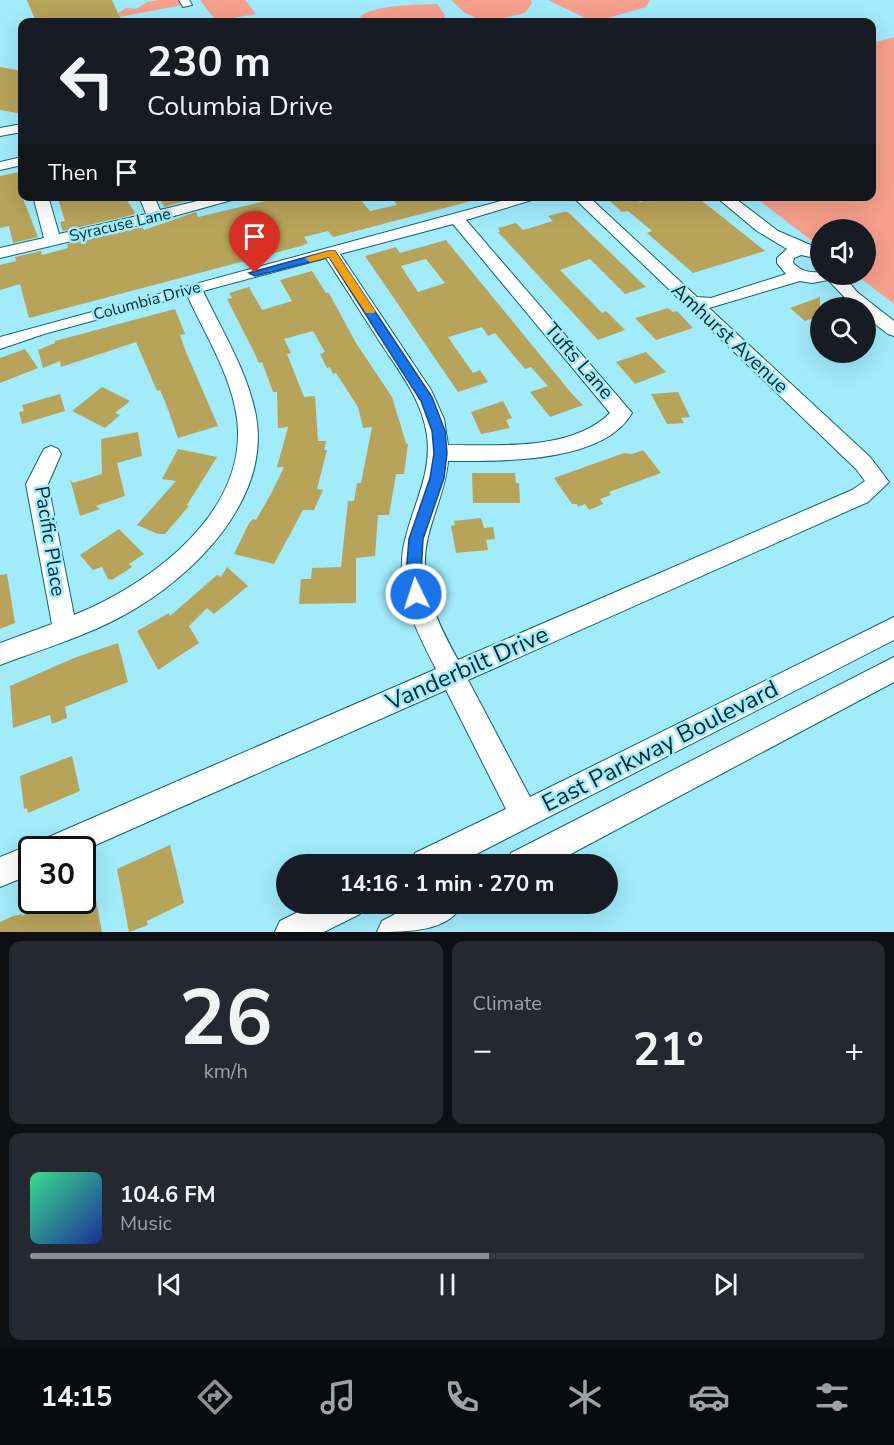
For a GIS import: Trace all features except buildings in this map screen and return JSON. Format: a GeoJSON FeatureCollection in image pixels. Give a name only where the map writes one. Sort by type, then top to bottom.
{"type":"FeatureCollection","features":[{"type":"Feature","properties":{"kind":"street"},"geometry":{"type":"LineString","coordinates":[[0,132],[18,129]]}},
{"type":"Feature","properties":{"kind":"street"},"geometry":{"type":"LineString","coordinates":[[0,160],[18,156]]}},
{"type":"Feature","properties":{"kind":"street"},"geometry":{"type":"LineString","coordinates":[[0,166],[18,162]]}},
{"type":"Feature","properties":{"kind":"street"},"geometry":{"type":"LineString","coordinates":[[41,201],[53,241]]}},
{"type":"Feature","properties":{"kind":"street"},"geometry":{"type":"LineString","coordinates":[[148,201],[155,217]]}},
{"type":"Feature","properties":{"kind":"street","name":"Syracuse Lane"},"geometry":{"type":"LineString","coordinates":[[0,254],[219,201]]}},
{"type":"Feature","properties":{"kind":"street","name":"Columbia Drive"},"geometry":{"type":"LineString","coordinates":[[0,343],[38,330],[519,201]]}},
{"type":"Feature","properties":{"kind":"street","name":"Amhurst Avenue"},"geometry":{"type":"LineString","coordinates":[[584,201],[863,463],[878,482]]}},
{"type":"Feature","properties":{"kind":"street"},"geometry":{"type":"LineString","coordinates":[[728,201],[765,230],[792,246],[810,251]]}},
{"type":"Feature","properties":{"kind":"street","name":"Tufts Lane"},"geometry":{"type":"LineString","coordinates":[[440,453],[495,453],[550,447],[587,438],[617,421],[622,413],[456,218]]}},
{"type":"Feature","properties":{"kind":"street"},"geometry":{"type":"LineString","coordinates":[[765,230],[769,237],[783,249],[795,269],[824,282],[845,297]]}},
{"type":"Feature","properties":{"kind":"street"},"geometry":{"type":"LineString","coordinates":[[795,269],[792,252],[810,252]]}},
{"type":"Feature","properties":{"kind":"street"},"geometry":{"type":"LineString","coordinates":[[331,253],[427,400],[439,431],[440,453],[437,478],[416,539],[413,574],[423,621],[524,814]]}},
{"type":"Feature","properties":{"kind":"street"},"geometry":{"type":"LineString","coordinates":[[692,302],[712,303],[795,269],[810,271]]}},
{"type":"Feature","properties":{"kind":"street"},"geometry":{"type":"LineString","coordinates":[[840,285],[853,297]]}},
{"type":"Feature","properties":{"kind":"street"},"geometry":{"type":"LineString","coordinates":[[0,654],[65,630],[133,597],[183,559],[221,516],[238,485],[248,440],[244,402],[194,289]]}},
{"type":"Feature","properties":{"kind":"street"},"geometry":{"type":"LineString","coordinates":[[876,316],[894,330]]}},
{"type":"Feature","properties":{"kind":"street","name":"Pacific Place"},"geometry":{"type":"LineString","coordinates":[[51,454],[37,484],[65,630]]}},
{"type":"Feature","properties":{"kind":"street","name":"Vanderbilt Drive"},"geometry":{"type":"LineString","coordinates":[[84,836],[860,495],[878,482]]}},
{"type":"Feature","properties":{"kind":"street","name":"East Parkway Boulevard"},"geometry":{"type":"LineString","coordinates":[[446,854],[894,628]]}},
{"type":"Feature","properties":{"kind":"street","name":"East Parkway Boulevard"},"geometry":{"type":"LineString","coordinates":[[541,854],[894,669]]}},
{"type":"Feature","properties":{"kind":"street"},"geometry":{"type":"LineString","coordinates":[[0,873],[18,865]]}},
{"type":"Feature","properties":{"kind":"street"},"geometry":{"type":"LineString","coordinates":[[291,932],[327,914]]}},
{"type":"Feature","properties":{"kind":"street"},"geometry":{"type":"LineString","coordinates":[[393,932],[427,914]]}},
{"type":"Feature","properties":{"kind":"shaded area"},"geometry":{"type":"Polygon","coordinates":[[[179,0],[182,5],[111,18],[126,8],[136,9],[147,2],[179,0]]]}},
{"type":"Feature","properties":{"kind":"shaded area"},"geometry":{"type":"Polygon","coordinates":[[[200,0],[245,0],[256,14],[233,18],[214,18],[200,0]]]}},
{"type":"Feature","properties":{"kind":"shaded area"},"geometry":{"type":"Polygon","coordinates":[[[451,0],[531,0],[532,3],[525,13],[503,18],[477,18],[465,13],[451,0]]]}},
{"type":"Feature","properties":{"kind":"shaded area"},"geometry":{"type":"Polygon","coordinates":[[[548,0],[650,0],[646,7],[608,18],[586,18],[548,0]]]}},
{"type":"Feature","properties":{"kind":"shaded area"},"geometry":{"type":"Polygon","coordinates":[[[437,4],[445,15],[444,18],[360,17],[386,7],[437,4]]]}},
{"type":"Feature","properties":{"kind":"shaded area"},"geometry":{"type":"Polygon","coordinates":[[[894,37],[894,304],[869,285],[876,285],[876,219],[810,219],[810,239],[760,201],[876,201],[876,42],[894,37]]]}},
{"type":"Feature","properties":{"kind":"slow traffic"},"geometry":{"type":"LineString","coordinates":[[310,258],[331,253],[370,311]]}},
{"type":"Feature","properties":{"kind":"route"},"geometry":{"type":"LineString","coordinates":[[255,273],[331,253],[422,390],[439,431],[440,453],[437,478],[416,539],[413,574],[416,594]]}}]}
